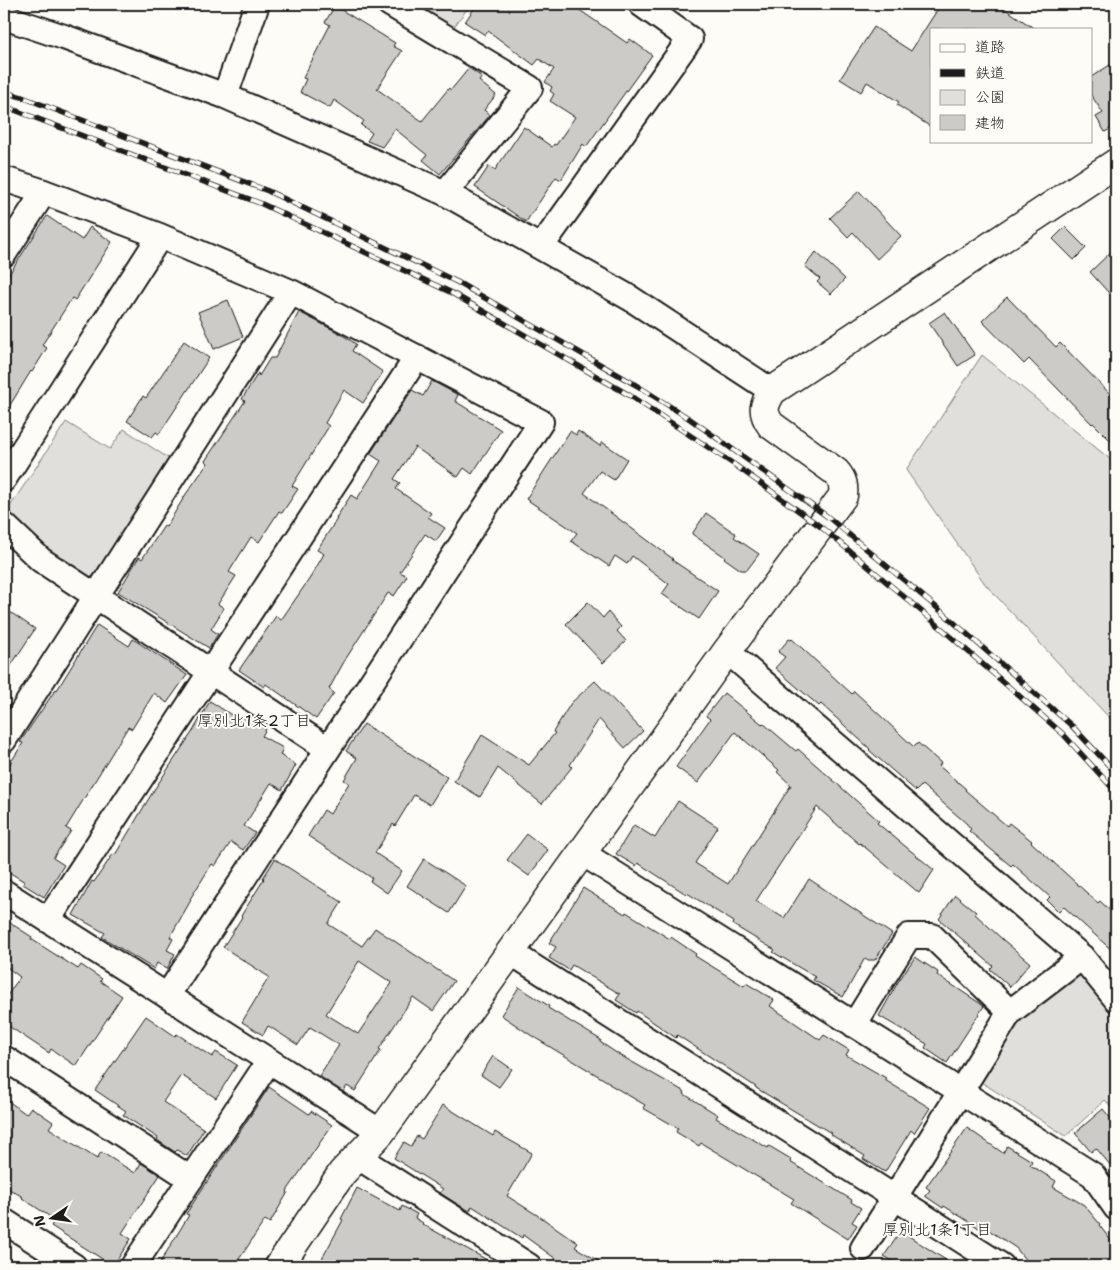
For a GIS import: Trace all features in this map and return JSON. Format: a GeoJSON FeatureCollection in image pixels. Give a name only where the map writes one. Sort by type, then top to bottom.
{"type":"FeatureCollection","features":[{"type":"Feature","properties":{"kind":"street"},"geometry":{"type":"LineString","coordinates":[[225,96],[257,4]]}},
{"type":"Feature","properties":{"kind":"street"},"geometry":{"type":"LineString","coordinates":[[390,4],[530,88],[445,192]]}},
{"type":"Feature","properties":{"kind":"street"},"geometry":{"type":"LineString","coordinates":[[541,247],[690,39],[641,4]]}},
{"type":"Feature","properties":{"kind":"street"},"geometry":{"type":"LineString","coordinates":[[4,17],[225,96],[445,192],[630,298],[772,391]]}},
{"type":"Feature","properties":{"kind":"street"},"geometry":{"type":"LineString","coordinates":[[280,1266],[342,1173],[381,1132],[727,651],[843,496],[844,486],[836,472],[771,425],[766,417],[764,408],[772,391],[1116,162]]}},
{"type":"Feature","properties":{"kind":"street"},"geometry":{"type":"LineString","coordinates":[[4,180],[44,192],[160,236],[292,292],[541,422],[168,996]]}},
{"type":"Feature","properties":{"kind":"street"},"geometry":{"type":"LineString","coordinates":[[4,254],[44,192]]}},
{"type":"Feature","properties":{"kind":"street"},"geometry":{"type":"LineString","coordinates":[[4,479],[160,236]]}},
{"type":"Feature","properties":{"kind":"street"},"geometry":{"type":"LineString","coordinates":[[4,740],[292,292]]}},
{"type":"Feature","properties":{"kind":"street"},"geometry":{"type":"LineString","coordinates":[[48,920],[417,357]]}},
{"type":"Feature","properties":{"kind":"street"},"geometry":{"type":"LineString","coordinates":[[4,525],[41,560],[328,749]]}},
{"type":"Feature","properties":{"kind":"street"},"geometry":{"type":"LineString","coordinates":[[727,651],[1082,956],[1116,999]]}},
{"type":"Feature","properties":{"kind":"street"},"geometry":{"type":"LineString","coordinates":[[582,853],[1092,1175],[1116,1208]]}},
{"type":"Feature","properties":{"kind":"street"},"geometry":{"type":"LineString","coordinates":[[4,894],[48,920],[381,1132]]}},
{"type":"Feature","properties":{"kind":"street"},"geometry":{"type":"LineString","coordinates":[[854,1025],[909,936],[932,936],[1010,1012]]}},
{"type":"Feature","properties":{"kind":"street"},"geometry":{"type":"LineString","coordinates":[[510,952],[1002,1266]]}},
{"type":"Feature","properties":{"kind":"street"},"geometry":{"type":"LineString","coordinates":[[863,1248],[1010,1012],[1082,956]]}},
{"type":"Feature","properties":{"kind":"street"},"geometry":{"type":"LineString","coordinates":[[4,1058],[191,1179]]}},
{"type":"Feature","properties":{"kind":"street"},"geometry":{"type":"LineString","coordinates":[[134,1266],[269,1061]]}},
{"type":"Feature","properties":{"kind":"street"},"geometry":{"type":"LineString","coordinates":[[358,1157],[529,1266]]}},
{"type":"Feature","properties":{"kind":"street"},"geometry":{"type":"LineString","coordinates":[[4,1221],[74,1266]]}},
{"type":"Feature","properties":{"kind":"green space"},"geometry":{"type":"Polygon","coordinates":[[[403,4],[460,4],[467,9],[448,35],[403,4]]]}},
{"type":"Feature","properties":{"kind":"green space"},"geometry":{"type":"Polygon","coordinates":[[[982,355],[1116,464],[1116,725],[985,584],[906,470],[982,355]]]}},
{"type":"Feature","properties":{"kind":"green space"},"geometry":{"type":"Polygon","coordinates":[[[66,422],[110,449],[124,429],[171,460],[90,580],[42,549],[7,511],[66,422]]]}},
{"type":"Feature","properties":{"kind":"green space"},"geometry":{"type":"Polygon","coordinates":[[[1074,975],[1086,976],[1116,1016],[1116,1112],[1105,1100],[1066,1136],[981,1082],[1024,1014],[1074,975]]]}},
{"type":"Feature","properties":{"kind":"building"},"geometry":{"type":"Polygon","coordinates":[[[477,4],[571,4],[627,43],[630,39],[652,55],[586,147],[583,144],[561,180],[556,177],[526,222],[475,187],[489,166],[495,170],[524,127],[552,147],[554,144],[556,145],[575,117],[550,101],[554,94],[550,91],[552,87],[545,82],[554,69],[539,59],[534,65],[488,31],[485,35],[465,22],[477,4]]]}},
{"type":"Feature","properties":{"kind":"building"},"geometry":{"type":"Polygon","coordinates":[[[941,4],[998,4],[1034,28],[930,28],[930,126],[897,105],[899,102],[867,82],[861,92],[840,79],[874,27],[911,51],[941,4]]]}},
{"type":"Feature","properties":{"kind":"building"},"geometry":{"type":"Polygon","coordinates":[[[335,6],[395,43],[393,46],[402,51],[377,89],[422,121],[449,88],[451,90],[469,68],[482,77],[479,81],[496,95],[484,110],[490,115],[440,174],[423,160],[427,155],[395,129],[382,147],[367,141],[372,133],[361,125],[364,121],[334,100],[330,108],[300,92],[306,79],[303,78],[330,25],[325,22],[335,6]]]}},
{"type":"Feature","properties":{"kind":"building"},"geometry":{"type":"Polygon","coordinates":[[[1110,65],[1116,74],[1116,134],[1112,128],[1105,132],[1096,117],[1103,113],[1092,96],[1092,76],[1110,65]]]}},
{"type":"Feature","properties":{"kind":"building"},"geometry":{"type":"Polygon","coordinates":[[[859,191],[901,236],[877,259],[853,232],[848,237],[830,218],[859,191]]]}},
{"type":"Feature","properties":{"kind":"building"},"geometry":{"type":"Polygon","coordinates":[[[47,216],[82,240],[90,227],[112,242],[75,300],[72,298],[42,345],[47,348],[4,415],[4,282],[47,216]]]}},
{"type":"Feature","properties":{"kind":"building"},"geometry":{"type":"Polygon","coordinates":[[[1065,227],[1086,248],[1074,260],[1053,239],[1065,227]]]}},
{"type":"Feature","properties":{"kind":"building"},"geometry":{"type":"Polygon","coordinates":[[[1116,247],[1116,301],[1090,272],[1116,247]]]}},
{"type":"Feature","properties":{"kind":"building"},"geometry":{"type":"Polygon","coordinates":[[[816,252],[845,279],[831,294],[817,282],[820,279],[805,266],[816,252]]]}},
{"type":"Feature","properties":{"kind":"building"},"geometry":{"type":"Polygon","coordinates":[[[1007,297],[1056,347],[1060,343],[1116,400],[1116,446],[1029,359],[1024,364],[982,321],[1007,297]]]}},
{"type":"Feature","properties":{"kind":"building"},"geometry":{"type":"Polygon","coordinates":[[[228,300],[243,337],[214,349],[198,312],[228,300]]]}},
{"type":"Feature","properties":{"kind":"building"},"geometry":{"type":"Polygon","coordinates":[[[299,312],[356,344],[352,351],[383,372],[363,403],[344,390],[325,423],[329,426],[292,486],[298,489],[282,513],[279,511],[259,542],[251,537],[229,572],[236,576],[218,604],[224,608],[211,629],[218,634],[209,648],[118,592],[139,557],[142,559],[164,526],[166,527],[208,463],[205,461],[245,401],[242,399],[270,358],[275,358],[299,312]]]}},
{"type":"Feature","properties":{"kind":"building"},"geometry":{"type":"Polygon","coordinates":[[[945,312],[975,355],[958,366],[929,323],[945,312]]]}},
{"type":"Feature","properties":{"kind":"building"},"geometry":{"type":"Polygon","coordinates":[[[184,341],[209,358],[159,434],[156,432],[152,437],[127,421],[143,396],[146,398],[184,341]]]}},
{"type":"Feature","properties":{"kind":"building"},"geometry":{"type":"Polygon","coordinates":[[[432,381],[458,395],[455,401],[501,430],[472,474],[464,468],[458,477],[415,447],[394,479],[400,483],[396,489],[431,513],[428,517],[445,528],[436,541],[425,534],[400,572],[407,576],[394,596],[388,593],[345,660],[329,689],[334,693],[316,719],[266,684],[264,687],[239,670],[276,616],[281,620],[310,578],[324,554],[317,550],[351,495],[357,499],[381,461],[370,454],[412,390],[423,396],[432,381]]]}},
{"type":"Feature","properties":{"kind":"building"},"geometry":{"type":"Polygon","coordinates":[[[570,431],[576,435],[578,431],[600,446],[602,442],[627,459],[614,480],[600,471],[584,493],[672,560],[718,591],[699,619],[662,594],[669,584],[632,556],[627,564],[615,556],[609,566],[571,541],[577,533],[526,499],[570,431]]]}},
{"type":"Feature","properties":{"kind":"building"},"geometry":{"type":"Polygon","coordinates":[[[706,513],[736,534],[734,537],[759,554],[747,570],[741,570],[692,534],[706,513]]]}},
{"type":"Feature","properties":{"kind":"building"},"geometry":{"type":"Polygon","coordinates":[[[588,602],[603,618],[608,612],[621,627],[617,631],[626,641],[603,663],[566,624],[588,602]]]}},
{"type":"Feature","properties":{"kind":"building"},"geometry":{"type":"Polygon","coordinates":[[[4,608],[35,629],[4,676],[4,608]]]}},
{"type":"Feature","properties":{"kind":"building"},"geometry":{"type":"Polygon","coordinates":[[[97,625],[129,646],[133,639],[187,675],[167,703],[154,693],[132,729],[128,727],[66,828],[71,831],[53,858],[64,865],[44,897],[4,869],[4,773],[23,743],[20,742],[57,690],[97,625]]]}},
{"type":"Feature","properties":{"kind":"building"},"geometry":{"type":"Polygon","coordinates":[[[789,639],[792,639],[852,694],[854,691],[914,747],[918,743],[941,763],[939,766],[965,790],[1007,826],[1009,823],[1032,841],[1098,903],[1100,901],[1116,916],[1116,954],[1064,907],[1059,912],[1047,900],[1050,897],[1013,864],[1011,866],[969,831],[971,829],[966,823],[922,785],[916,791],[869,750],[821,704],[819,706],[775,668],[785,657],[778,652],[789,639]]]}},
{"type":"Feature","properties":{"kind":"building"},"geometry":{"type":"Polygon","coordinates":[[[595,681],[643,731],[625,748],[599,719],[570,765],[572,767],[542,804],[498,768],[480,797],[454,781],[482,735],[529,765],[555,733],[553,732],[571,703],[595,681]]]}},
{"type":"Feature","properties":{"kind":"building"},"geometry":{"type":"Polygon","coordinates":[[[724,693],[796,751],[798,749],[879,821],[877,823],[934,870],[919,893],[817,807],[756,901],[784,918],[809,879],[892,934],[875,960],[865,958],[843,997],[813,980],[815,977],[733,925],[734,922],[638,863],[636,866],[616,854],[634,825],[655,838],[678,801],[718,827],[695,863],[728,884],[791,785],[777,772],[779,770],[735,732],[698,783],[676,767],[710,719],[706,716],[724,693]]]}},
{"type":"Feature","properties":{"kind":"building"},"geometry":{"type":"Polygon","coordinates":[[[210,701],[242,722],[245,716],[266,729],[262,736],[283,748],[280,755],[296,765],[282,790],[271,783],[244,826],[255,833],[243,850],[231,842],[215,866],[212,864],[190,899],[170,937],[173,939],[167,950],[175,954],[167,969],[157,963],[154,969],[102,937],[105,933],[73,915],[92,881],[94,882],[113,854],[115,855],[210,701]]]}},
{"type":"Feature","properties":{"kind":"building"},"geometry":{"type":"Polygon","coordinates":[[[364,724],[447,777],[430,805],[414,795],[395,826],[393,824],[375,853],[402,871],[387,893],[370,881],[372,878],[308,836],[324,810],[330,814],[349,783],[344,780],[357,758],[346,751],[364,724]]]}},
{"type":"Feature","properties":{"kind":"building"},"geometry":{"type":"Polygon","coordinates":[[[527,834],[548,850],[529,876],[507,860],[527,834]]]}},
{"type":"Feature","properties":{"kind":"building"},"geometry":{"type":"Polygon","coordinates":[[[275,859],[342,902],[328,924],[362,946],[375,928],[454,981],[433,1011],[413,997],[379,1049],[381,1050],[355,1091],[347,1086],[343,1092],[319,1076],[339,1045],[310,1027],[298,1045],[268,1026],[263,1035],[242,1022],[269,977],[223,947],[275,859]],[[359,961],[326,1014],[358,1034],[392,983],[359,961]]]}},
{"type":"Feature","properties":{"kind":"building"},"geometry":{"type":"Polygon","coordinates":[[[424,859],[466,886],[449,913],[407,886],[424,859]]]}},
{"type":"Feature","properties":{"kind":"building"},"geometry":{"type":"Polygon","coordinates":[[[583,888],[625,914],[626,912],[670,939],[671,937],[696,954],[695,956],[744,986],[746,983],[774,1000],[770,1006],[820,1040],[824,1035],[849,1050],[846,1055],[886,1078],[885,1080],[930,1108],[914,1133],[911,1130],[885,1172],[863,1159],[865,1156],[831,1133],[756,1088],[677,1035],[676,1038],[637,1011],[636,1013],[616,1000],[620,994],[572,965],[569,970],[549,958],[556,947],[549,943],[583,888]]]}},
{"type":"Feature","properties":{"kind":"building"},"geometry":{"type":"Polygon","coordinates":[[[955,895],[976,912],[975,914],[1030,963],[1010,987],[990,969],[993,966],[939,919],[955,895]]]}},
{"type":"Feature","properties":{"kind":"building"},"geometry":{"type":"Polygon","coordinates":[[[4,919],[78,969],[81,965],[122,996],[76,1066],[51,1049],[49,1053],[4,1023],[4,1000],[20,977],[4,965],[4,919]]]}},
{"type":"Feature","properties":{"kind":"building"},"geometry":{"type":"Polygon","coordinates":[[[915,957],[938,972],[937,975],[984,1006],[947,1063],[925,1048],[927,1044],[879,1016],[915,957]]]}},
{"type":"Feature","properties":{"kind":"building"},"geometry":{"type":"Polygon","coordinates":[[[519,987],[549,1006],[548,1008],[601,1040],[600,1042],[618,1054],[685,1092],[684,1094],[718,1115],[716,1118],[791,1159],[790,1162],[852,1200],[851,1202],[861,1208],[852,1222],[857,1225],[848,1239],[791,1203],[794,1199],[701,1143],[699,1146],[676,1132],[678,1128],[643,1108],[645,1105],[501,1015],[519,987]]]}},
{"type":"Feature","properties":{"kind":"building"},"geometry":{"type":"Polygon","coordinates":[[[146,1016],[175,1036],[177,1034],[212,1057],[216,1052],[237,1065],[216,1098],[181,1075],[163,1102],[204,1129],[187,1156],[177,1150],[175,1152],[157,1140],[158,1138],[123,1115],[126,1111],[95,1090],[146,1016]]]}},
{"type":"Feature","properties":{"kind":"building"},"geometry":{"type":"Polygon","coordinates":[[[493,1056],[512,1069],[499,1087],[481,1075],[493,1056]]]}},
{"type":"Feature","properties":{"kind":"building"},"geometry":{"type":"Polygon","coordinates":[[[269,1087],[309,1114],[311,1111],[332,1125],[287,1191],[270,1223],[265,1220],[234,1266],[158,1266],[189,1215],[186,1214],[269,1087]]]}},
{"type":"Feature","properties":{"kind":"building"},"geometry":{"type":"Polygon","coordinates":[[[4,1098],[26,1114],[31,1107],[53,1122],[49,1128],[97,1159],[101,1152],[135,1173],[141,1163],[160,1175],[122,1233],[131,1239],[113,1266],[51,1226],[55,1220],[4,1186],[4,1098]]]}},
{"type":"Feature","properties":{"kind":"building"},"geometry":{"type":"Polygon","coordinates":[[[443,1105],[493,1136],[495,1132],[532,1153],[507,1196],[578,1243],[575,1247],[607,1266],[552,1266],[556,1259],[523,1235],[522,1238],[472,1206],[470,1211],[457,1204],[440,1193],[443,1189],[394,1158],[404,1142],[411,1146],[417,1136],[422,1139],[443,1105]]]}},
{"type":"Feature","properties":{"kind":"building"},"geometry":{"type":"Polygon","coordinates":[[[1103,1109],[1116,1125],[1116,1172],[1096,1148],[1091,1152],[1075,1133],[1103,1109]]]}},
{"type":"Feature","properties":{"kind":"building"},"geometry":{"type":"Polygon","coordinates":[[[967,1128],[1003,1153],[1007,1146],[1032,1161],[1030,1165],[1056,1181],[1053,1187],[1084,1205],[1116,1247],[1116,1266],[1030,1266],[1016,1248],[984,1227],[982,1230],[925,1196],[930,1190],[926,1187],[967,1128]]]}},
{"type":"Feature","properties":{"kind":"building"},"geometry":{"type":"Polygon","coordinates":[[[357,1188],[400,1211],[402,1206],[417,1214],[415,1218],[422,1224],[498,1266],[318,1266],[343,1220],[341,1219],[357,1188]]]}},
{"type":"Feature","properties":{"kind":"building"},"geometry":{"type":"Polygon","coordinates":[[[901,1231],[955,1266],[901,1266],[884,1256],[901,1231]]]}},
{"type":"Feature","properties":{"kind":"railway"},"geometry":{"type":"LineString","coordinates":[[4,92],[22,97],[268,191],[457,282],[636,385],[690,419],[828,517],[942,612],[1072,726],[1116,773]]}},
{"type":"Feature","properties":{"kind":"railway"},"geometry":{"type":"LineString","coordinates":[[4,106],[262,204],[450,292],[629,395],[735,465],[821,527],[1063,734],[1116,792]]}},
{"type":"Feature","properties":{"kind":"district","name":"厚別北1条2丁目"},"geometry":{"type":"Point","coordinates":[254,720]}},
{"type":"Feature","properties":{"kind":"district","name":"厚別北1条1丁目"},"geometry":{"type":"Point","coordinates":[937,1229]}}]}
